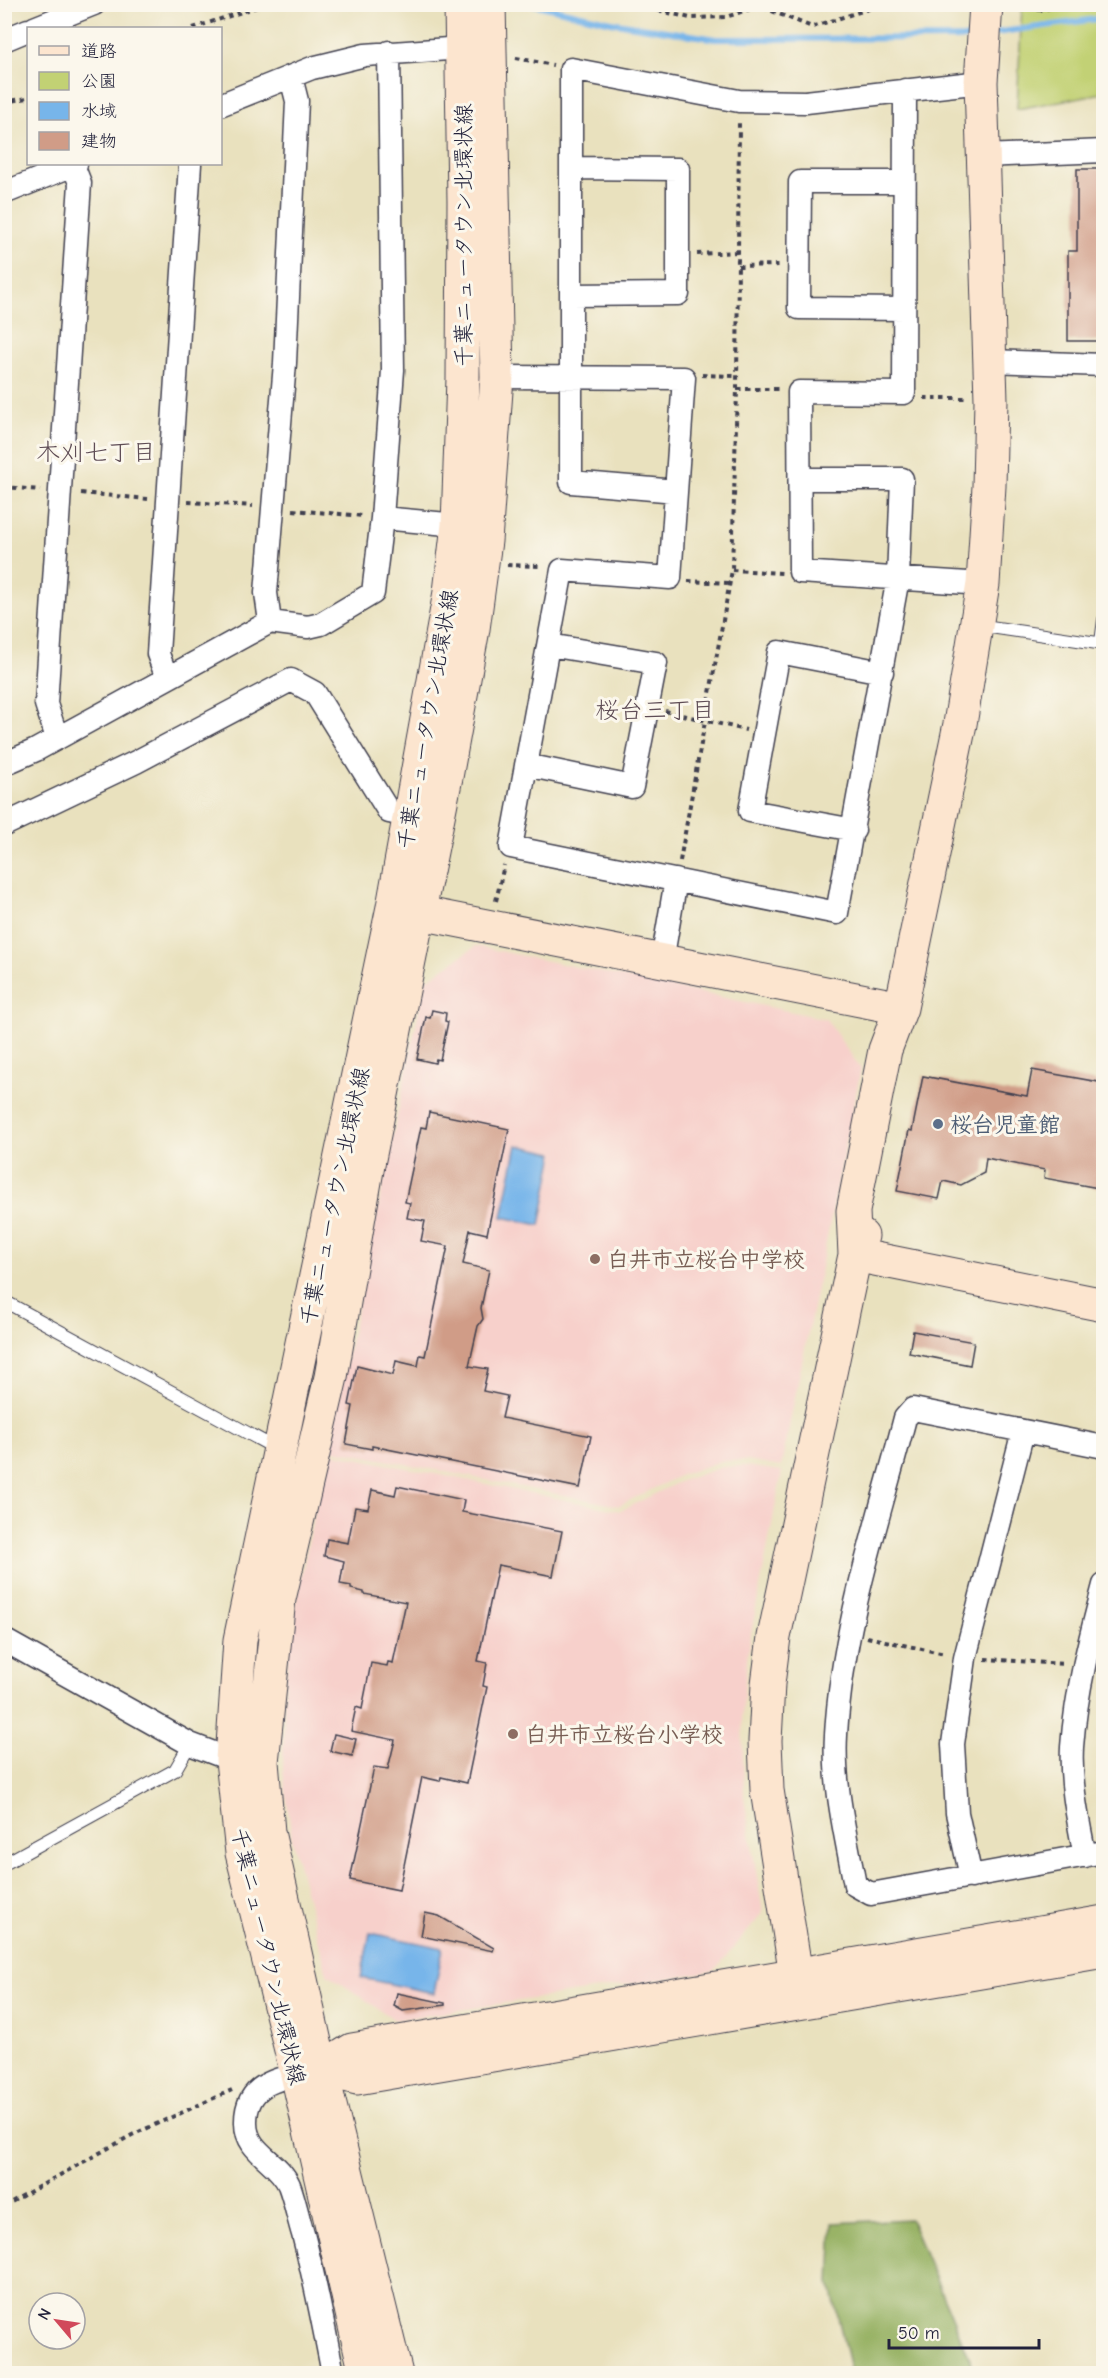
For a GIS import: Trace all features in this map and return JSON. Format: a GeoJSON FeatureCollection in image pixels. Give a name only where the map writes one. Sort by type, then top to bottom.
{"type":"FeatureCollection","features":[{"type":"Feature","properties":{"kind":"main road","name":"千葉ニュータウン北環状線"},"geometry":{"type":"LineString","coordinates":[[247,1761],[240,1640],[257,1553],[473,629],[485,541],[497,377],[476,50],[461,4]]}},
{"type":"Feature","properties":{"kind":"main road","name":"千葉ニュータウン北環状線"},"geometry":{"type":"LineString","coordinates":[[366,2373],[297,2074],[242,1853],[236,1811],[279,1599],[331,1377],[368,1164],[407,910],[409,816],[450,592],[458,525],[464,318],[476,50],[489,4]]}},
{"type":"Feature","properties":{"kind":"main road"},"geometry":{"type":"LineString","coordinates":[[796,1975],[766,1791],[765,1741],[768,1684],[774,1636],[855,1255],[853,1211],[885,1050],[901,1008],[960,724],[983,584],[989,486],[990,361],[977,5]]}},
{"type":"Feature","properties":{"kind":"main road"},"geometry":{"type":"LineString","coordinates":[[407,910],[901,1008]]}},
{"type":"Feature","properties":{"kind":"main road"},"geometry":{"type":"LineString","coordinates":[[855,1255],[1104,1305]]}},
{"type":"Feature","properties":{"kind":"main road"},"geometry":{"type":"LineString","coordinates":[[297,2074],[352,2050],[1104,1922]]}},
{"type":"Feature","properties":{"kind":"main road"},"geometry":{"type":"LineString","coordinates":[[297,2074],[357,2078],[1104,1951]]}},
{"type":"Feature","properties":{"kind":"main road","name":"千葉ニュータウン北環状線"},"geometry":{"type":"LineString","coordinates":[[297,2074],[396,2373]]}},
{"type":"Feature","properties":{"kind":"street"},"geometry":{"type":"LineString","coordinates":[[36,27],[94,4]]}},
{"type":"Feature","properties":{"kind":"street"},"geometry":{"type":"LineString","coordinates":[[4,40],[27,30]]}},
{"type":"Feature","properties":{"kind":"street"},"geometry":{"type":"LineString","coordinates":[[222,104],[312,68],[343,60],[389,52],[476,50]]}},
{"type":"Feature","properties":{"kind":"street"},"geometry":{"type":"LineString","coordinates":[[4,764],[57,738],[270,622],[308,627],[321,624],[373,593],[382,518],[393,370],[389,52]]}},
{"type":"Feature","properties":{"kind":"street"},"geometry":{"type":"LineString","coordinates":[[676,491],[571,482],[571,69],[739,101],[806,102],[981,82]]}},
{"type":"Feature","properties":{"kind":"street"},"geometry":{"type":"LineString","coordinates":[[270,622],[266,593],[285,363],[297,101],[291,77]]}},
{"type":"Feature","properties":{"kind":"street"},"geometry":{"type":"LineString","coordinates":[[905,90],[904,393],[799,392],[800,572],[983,584]]}},
{"type":"Feature","properties":{"kind":"street"},"geometry":{"type":"LineString","coordinates":[[984,156],[1104,151]]}},
{"type":"Feature","properties":{"kind":"street"},"geometry":{"type":"LineString","coordinates":[[4,193],[73,165]]}},
{"type":"Feature","properties":{"kind":"street"},"geometry":{"type":"LineString","coordinates":[[57,738],[46,704],[80,183],[75,165]]}},
{"type":"Feature","properties":{"kind":"street"},"geometry":{"type":"LineString","coordinates":[[167,678],[158,654],[189,165]]}},
{"type":"Feature","properties":{"kind":"street"},"geometry":{"type":"LineString","coordinates":[[572,168],[678,168],[678,294],[572,295]]}},
{"type":"Feature","properties":{"kind":"street"},"geometry":{"type":"LineString","coordinates":[[904,182],[800,182],[799,264],[799,308],[904,309]]}},
{"type":"Feature","properties":{"kind":"street"},"geometry":{"type":"LineString","coordinates":[[990,361],[1104,365]]}},
{"type":"Feature","properties":{"kind":"street"},"geometry":{"type":"LineString","coordinates":[[497,377],[684,378],[670,578],[562,570],[512,847],[837,913],[854,830],[898,578],[902,479],[800,479]]}},
{"type":"Feature","properties":{"kind":"street"},"geometry":{"type":"LineString","coordinates":[[382,518],[458,525]]}},
{"type":"Feature","properties":{"kind":"street"},"geometry":{"type":"LineString","coordinates":[[526,765],[632,787],[656,663],[549,645]]}},
{"type":"Feature","properties":{"kind":"street"},"geometry":{"type":"LineString","coordinates":[[854,830],[750,811],[779,652],[882,672]]}},
{"type":"Feature","properties":{"kind":"street"},"geometry":{"type":"LineString","coordinates":[[4,825],[136,762],[291,680],[315,693],[389,812],[409,816]]}},
{"type":"Feature","properties":{"kind":"street"},"geometry":{"type":"LineString","coordinates":[[662,961],[676,880]]}},
{"type":"Feature","properties":{"kind":"street"},"geometry":{"type":"LineString","coordinates":[[1104,1447],[913,1409],[905,1418],[849,1633],[836,1736],[840,1810],[855,1885],[871,1894],[1094,1854],[1075,1804],[1072,1748],[1083,1666],[1104,1585]]}},
{"type":"Feature","properties":{"kind":"street"},"geometry":{"type":"LineString","coordinates":[[970,1876],[957,1813],[953,1744],[965,1658],[1023,1431]]}},
{"type":"Feature","properties":{"kind":"street"},"geometry":{"type":"LineString","coordinates":[[4,1640],[190,1744],[247,1761]]}},
{"type":"Feature","properties":{"kind":"street"},"geometry":{"type":"LineString","coordinates":[[297,2074],[260,2088],[251,2099],[246,2124],[248,2138],[255,2150],[275,2165],[288,2183],[313,2273],[333,2373]]}},
{"type":"Feature","properties":{"kind":"lane"},"geometry":{"type":"LineString","coordinates":[[976,625],[1102,643],[1104,620]]}},
{"type":"Feature","properties":{"kind":"lane"},"geometry":{"type":"LineString","coordinates":[[4,1301],[281,1451]]}},
{"type":"Feature","properties":{"kind":"lane"},"geometry":{"type":"LineString","coordinates":[[4,1864],[175,1770],[190,1744]]}},
{"type":"Feature","properties":{"kind":"path"},"geometry":{"type":"LineString","coordinates":[[196,27],[266,4]]}},
{"type":"Feature","properties":{"kind":"path"},"geometry":{"type":"LineString","coordinates":[[632,4],[690,18],[726,17],[759,6],[812,27],[884,4]]}},
{"type":"Feature","properties":{"kind":"path"},"geometry":{"type":"LineString","coordinates":[[948,4],[977,5]]}},
{"type":"Feature","properties":{"kind":"path"},"geometry":{"type":"LineString","coordinates":[[1005,5],[1041,10],[1065,5],[1104,5]]}},
{"type":"Feature","properties":{"kind":"path"},"geometry":{"type":"LineString","coordinates":[[476,50],[571,69]]}},
{"type":"Feature","properties":{"kind":"path"},"geometry":{"type":"LineString","coordinates":[[4,102],[27,98]]}},
{"type":"Feature","properties":{"kind":"path"},"geometry":{"type":"LineString","coordinates":[[676,880],[732,570],[737,388],[739,101]]}},
{"type":"Feature","properties":{"kind":"path"},"geometry":{"type":"LineString","coordinates":[[678,254],[738,252]]}},
{"type":"Feature","properties":{"kind":"path"},"geometry":{"type":"LineString","coordinates":[[738,266],[799,264]]}},
{"type":"Feature","properties":{"kind":"path"},"geometry":{"type":"LineString","coordinates":[[684,378],[693,375],[737,376]]}},
{"type":"Feature","properties":{"kind":"path"},"geometry":{"type":"LineString","coordinates":[[737,388],[783,389],[799,392]]}},
{"type":"Feature","properties":{"kind":"path"},"geometry":{"type":"LineString","coordinates":[[904,393],[916,398],[974,398]]}},
{"type":"Feature","properties":{"kind":"path"},"geometry":{"type":"LineString","coordinates":[[4,487],[168,501],[273,507],[382,518]]}},
{"type":"Feature","properties":{"kind":"path"},"geometry":{"type":"LineString","coordinates":[[498,565],[552,566],[562,570]]}},
{"type":"Feature","properties":{"kind":"path"},"geometry":{"type":"LineString","coordinates":[[732,570],[790,574],[800,572]]}},
{"type":"Feature","properties":{"kind":"path"},"geometry":{"type":"LineString","coordinates":[[670,578],[682,581],[729,583]]}},
{"type":"Feature","properties":{"kind":"path"},"geometry":{"type":"LineString","coordinates":[[647,707],[764,734]]}},
{"type":"Feature","properties":{"kind":"path"},"geometry":{"type":"LineString","coordinates":[[494,910],[505,863],[512,847]]}},
{"type":"Feature","properties":{"kind":"path"},"geometry":{"type":"LineString","coordinates":[[4,2206],[132,2135],[227,2092],[297,2074]]}},
{"type":"Feature","properties":{"kind":"shaded area","name":"白井市立桜台中学校"},"geometry":{"type":"Polygon","coordinates":[[[476,946],[826,1019],[861,1069],[781,1467],[747,1461],[721,1461],[681,1475],[618,1506],[328,1449],[425,981],[476,946]]]}},
{"type":"Feature","properties":{"kind":"shaded area","name":"白井市立桜台小学校"},"geometry":{"type":"Polygon","coordinates":[[[327,1452],[620,1511],[681,1481],[722,1467],[745,1466],[782,1471],[748,1650],[742,1716],[744,1797],[763,1913],[714,1971],[395,2020],[327,1974],[292,1840],[283,1772],[284,1698],[291,1625],[327,1452]]]}},
{"type":"Feature","properties":{"kind":"green space"},"geometry":{"type":"Polygon","coordinates":[[[1022,5],[1103,5],[1103,93],[1017,109],[1022,5]]]}},
{"type":"Feature","properties":{"kind":"green space"},"geometry":{"type":"Polygon","coordinates":[[[910,2219],[976,2373],[851,2373],[830,2283],[833,2223],[910,2219]]]}},
{"type":"Feature","properties":{"kind":"water"},"geometry":{"type":"Polygon","coordinates":[[[517,1145],[554,1153],[540,1225],[502,1217],[517,1145]]]}},
{"type":"Feature","properties":{"kind":"water"},"geometry":{"type":"Polygon","coordinates":[[[370,1933],[443,1948],[434,1993],[361,1978],[370,1933]]]}},
{"type":"Feature","properties":{"kind":"building"},"geometry":{"type":"Polygon","coordinates":[[[1077,169],[1104,169],[1104,341],[1068,341],[1068,251],[1077,251],[1077,169]]]}},
{"type":"Feature","properties":{"kind":"building"},"geometry":{"type":"Polygon","coordinates":[[[432,1010],[446,1013],[445,1021],[448,1022],[440,1060],[436,1059],[435,1063],[417,1059],[426,1017],[430,1018],[432,1010]]]}},
{"type":"Feature","properties":{"kind":"building"},"geometry":{"type":"Polygon","coordinates":[[[1032,1070],[1104,1083],[1104,1189],[1044,1178],[1045,1170],[986,1158],[984,1173],[961,1185],[943,1181],[939,1199],[897,1191],[923,1076],[1027,1096],[1032,1070]]]}},
{"type":"Feature","properties":{"kind":"building"},"geometry":{"type":"Polygon","coordinates":[[[429,1112],[509,1129],[487,1234],[470,1230],[463,1264],[489,1270],[481,1308],[483,1319],[478,1326],[469,1366],[488,1369],[483,1391],[507,1396],[502,1418],[591,1436],[580,1488],[372,1446],[372,1449],[346,1444],[353,1406],[349,1405],[357,1366],[393,1375],[396,1361],[418,1366],[420,1355],[425,1356],[448,1246],[421,1241],[425,1221],[407,1218],[410,1203],[405,1202],[421,1127],[426,1128],[429,1112]]]}},
{"type":"Feature","properties":{"kind":"building"},"geometry":{"type":"Polygon","coordinates":[[[913,1331],[974,1342],[970,1365],[909,1353],[913,1331]]]}},
{"type":"Feature","properties":{"kind":"building"},"geometry":{"type":"Polygon","coordinates":[[[397,1486],[464,1500],[462,1512],[562,1531],[553,1576],[498,1565],[478,1661],[487,1663],[483,1686],[487,1687],[467,1783],[441,1777],[440,1781],[422,1777],[399,1890],[350,1880],[374,1767],[388,1769],[395,1740],[351,1731],[356,1707],[362,1709],[371,1663],[387,1666],[388,1662],[393,1663],[406,1602],[364,1594],[364,1592],[351,1589],[351,1586],[340,1584],[344,1561],[324,1556],[327,1539],[348,1543],[355,1507],[368,1509],[372,1490],[395,1495],[397,1486]]]}},
{"type":"Feature","properties":{"kind":"building"},"geometry":{"type":"Polygon","coordinates":[[[334,1734],[356,1739],[352,1756],[330,1751],[334,1734]]]}},
{"type":"Feature","properties":{"kind":"building"},"geometry":{"type":"Polygon","coordinates":[[[425,1913],[439,1916],[494,1948],[493,1951],[421,1936],[425,1913]]]}},
{"type":"Feature","properties":{"kind":"building"},"geometry":{"type":"Polygon","coordinates":[[[397,1993],[445,2003],[445,2005],[403,2011],[394,2006],[397,1993]]]}},
{"type":"Feature","properties":{"kind":"waterway"},"geometry":{"type":"LineString","coordinates":[[532,4],[616,23],[716,39],[964,38],[975,36]]}},
{"type":"Feature","properties":{"kind":"waterway"},"geometry":{"type":"LineString","coordinates":[[994,33],[1104,18]]}},
{"type":"Feature","properties":{"kind":"place","name":"桜台児童館"},"geometry":{"type":"Point","coordinates":[938,1124]}},
{"type":"Feature","properties":{"kind":"place","name":"白井市立桜台中学校"},"geometry":{"type":"Point","coordinates":[595,1259]}},
{"type":"Feature","properties":{"kind":"place","name":"白井市立桜台小学校"},"geometry":{"type":"Point","coordinates":[513,1734]}},
{"type":"Feature","properties":{"kind":"district","name":"木刈七丁目"},"geometry":{"type":"Point","coordinates":[96,452]}},
{"type":"Feature","properties":{"kind":"district","name":"桜台三丁目"},"geometry":{"type":"Point","coordinates":[655,710]}}]}
